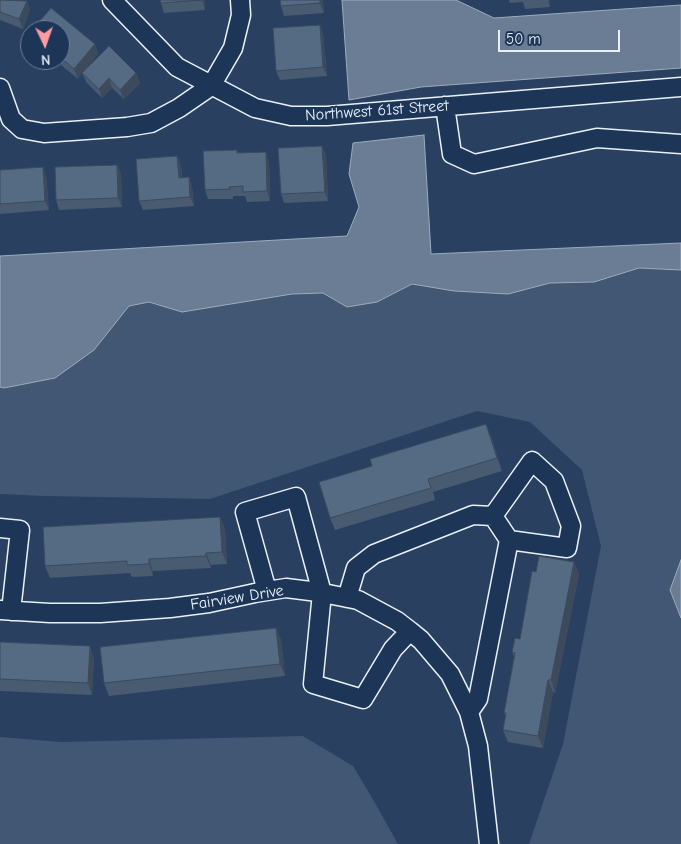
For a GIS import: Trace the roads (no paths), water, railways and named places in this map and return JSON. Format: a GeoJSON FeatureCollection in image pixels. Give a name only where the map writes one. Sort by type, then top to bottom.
{"type":"FeatureCollection","features":[{"type":"Feature","properties":{"kind":"street","name":"Northwest 61st Street"},"geometry":{"type":"LineString","coordinates":[[112,0],[177,67],[256,108],[291,116],[327,116],[681,87]]}},
{"type":"Feature","properties":{"kind":"street"},"geometry":{"type":"LineString","coordinates":[[0,88],[11,118],[22,128],[44,133],[127,127],[151,123],[179,108],[211,86],[233,48],[241,15],[240,0]]}},
{"type":"Feature","properties":{"kind":"street"},"geometry":{"type":"LineString","coordinates":[[445,106],[452,154],[474,164],[597,138],[681,144]]}},
{"type":"Feature","properties":{"kind":"street"},"geometry":{"type":"LineString","coordinates":[[493,516],[532,461],[554,481],[571,526],[566,548],[509,540]]}},
{"type":"Feature","properties":{"kind":"street"},"geometry":{"type":"LineString","coordinates":[[266,591],[245,512],[296,497],[322,593],[313,684],[363,699],[394,649],[410,631]]}},
{"type":"Feature","properties":{"kind":"street"},"geometry":{"type":"LineString","coordinates":[[347,598],[356,568],[374,554],[473,515],[493,516]]}},
{"type":"Feature","properties":{"kind":"street"},"geometry":{"type":"LineString","coordinates":[[469,712],[478,699],[509,540],[493,516]]}},
{"type":"Feature","properties":{"kind":"street"},"geometry":{"type":"LineString","coordinates":[[0,528],[20,530],[5,611]]}},
{"type":"Feature","properties":{"kind":"street","name":"Fairview Drive"},"geometry":{"type":"LineString","coordinates":[[5,611],[100,613],[170,608],[209,603],[286,588],[358,600],[397,621],[422,640],[450,674],[469,712],[478,746],[489,844]]}}]}
